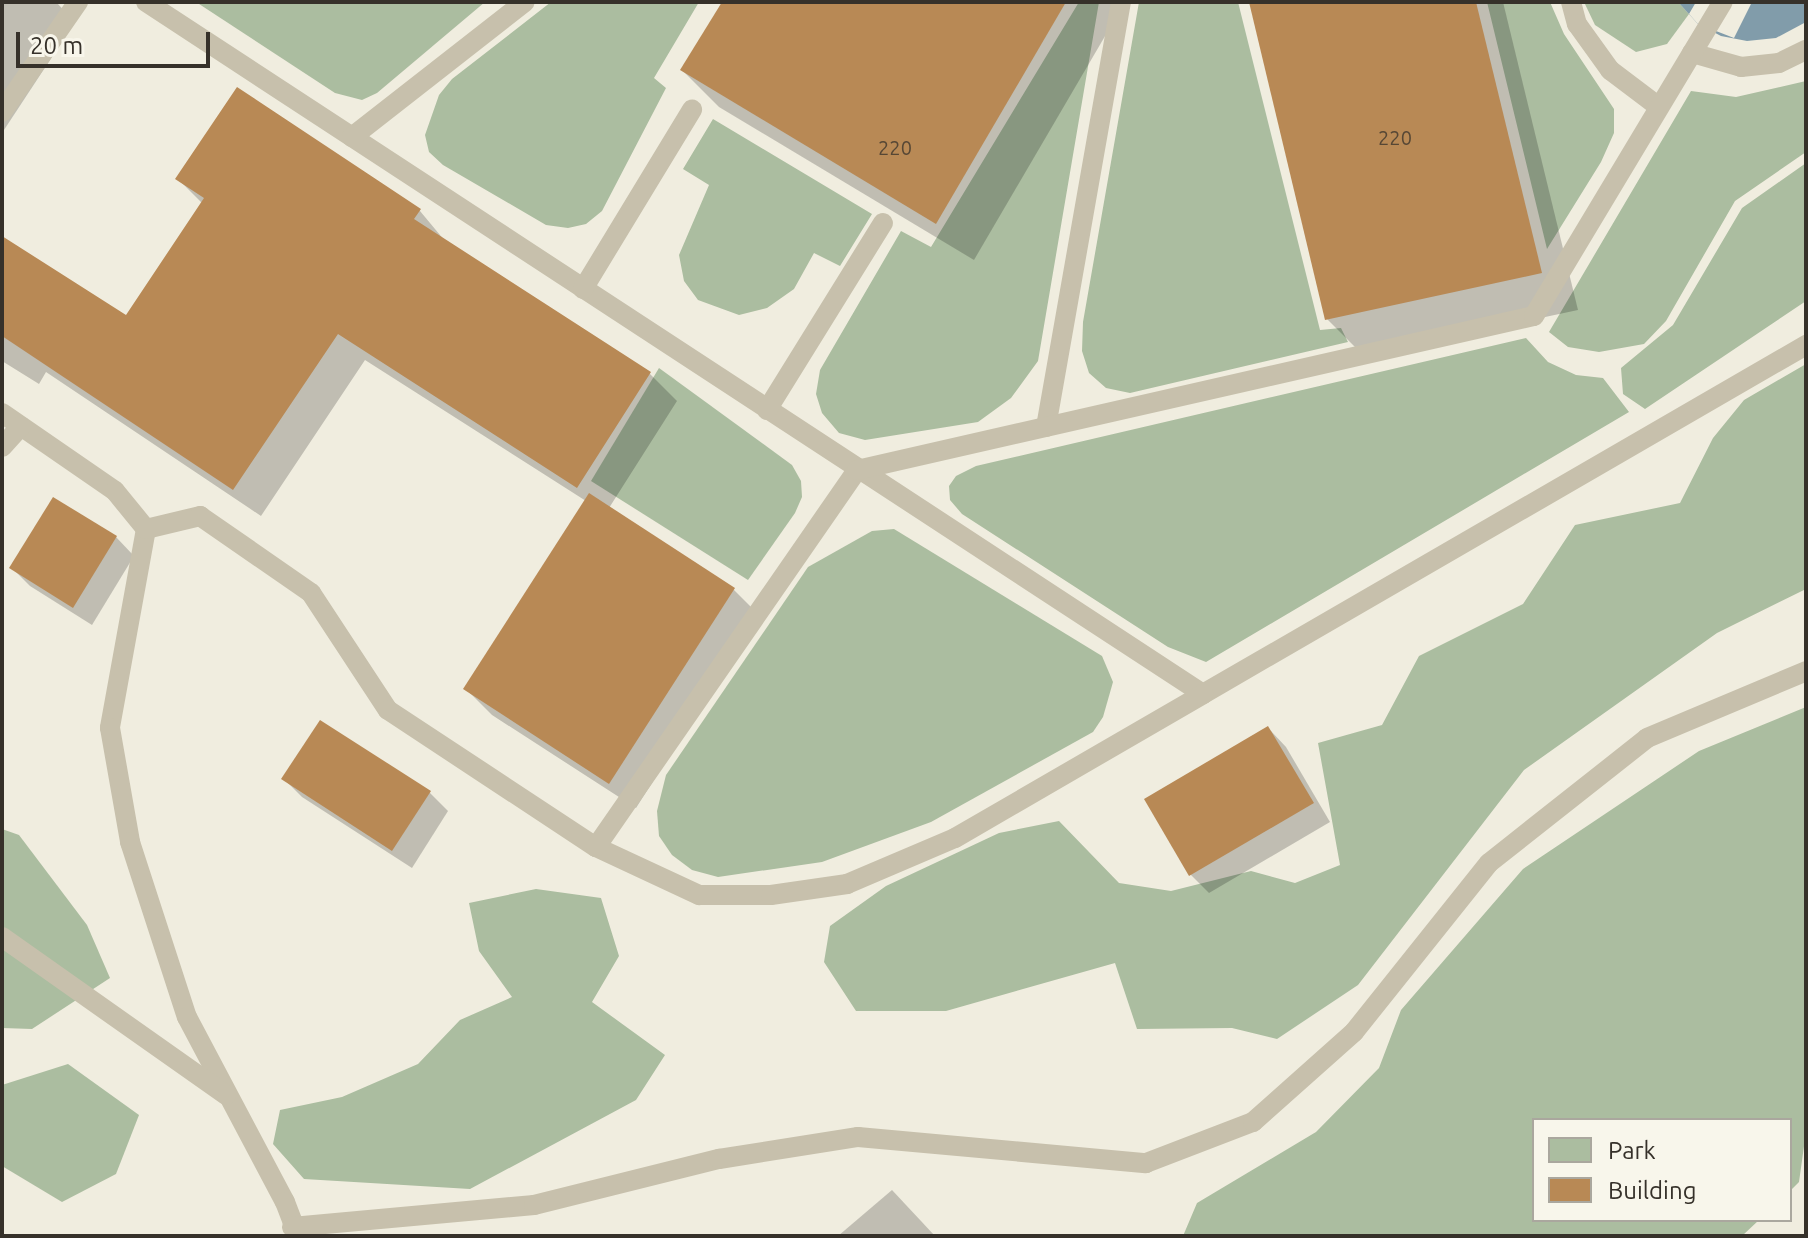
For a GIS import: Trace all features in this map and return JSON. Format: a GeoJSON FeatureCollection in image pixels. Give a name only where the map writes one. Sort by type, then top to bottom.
{"type":"FeatureCollection","features":[{"type":"Feature","properties":{"kind":"lane"},"geometry":{"type":"LineString","coordinates":[[2,112],[78,2]]}},
{"type":"Feature","properties":{"kind":"lane"},"geometry":{"type":"LineString","coordinates":[[146,2],[1203,694]]}},
{"type":"Feature","properties":{"kind":"lane"},"geometry":{"type":"LineString","coordinates":[[352,137],[525,2]]}},
{"type":"Feature","properties":{"kind":"lane"},"geometry":{"type":"LineString","coordinates":[[1046,427],[1121,2]]}},
{"type":"Feature","properties":{"kind":"lane"},"geometry":{"type":"LineString","coordinates":[[1571,2],[1577,24],[1610,70],[1659,107]]}},
{"type":"Feature","properties":{"kind":"lane"},"geometry":{"type":"LineString","coordinates":[[596,847],[857,470],[1534,316],[1723,2]]}},
{"type":"Feature","properties":{"kind":"lane"},"geometry":{"type":"LineString","coordinates":[[1692,53],[1741,67],[1779,63],[1806,50]]}},
{"type":"Feature","properties":{"kind":"lane"},"geometry":{"type":"LineString","coordinates":[[583,289],[692,110]]}},
{"type":"Feature","properties":{"kind":"lane"},"geometry":{"type":"LineString","coordinates":[[767,410],[883,223]]}},
{"type":"Feature","properties":{"kind":"lane"},"geometry":{"type":"LineString","coordinates":[[146,529],[200,516],[311,593],[388,710],[596,847],[699,895],[771,895],[847,884],[955,838],[1806,345]]}},
{"type":"Feature","properties":{"kind":"lane"},"geometry":{"type":"LineString","coordinates":[[2,413],[115,491],[146,529],[110,728],[130,842],[187,1017],[232,1100],[295,1231],[534,1205],[719,1159],[858,1137],[1146,1163],[1253,1122],[1354,1032],[1489,863],[1647,738],[1806,671]]}},
{"type":"Feature","properties":{"kind":"lane"},"geometry":{"type":"LineString","coordinates":[[2,447],[21,426]]}},
{"type":"Feature","properties":{"kind":"lane"},"geometry":{"type":"LineString","coordinates":[[2,937],[232,1100]]}},
{"type":"Feature","properties":{"kind":"green space"},"geometry":{"type":"Polygon","coordinates":[[[196,2],[485,2],[377,93],[362,100],[335,93],[196,2]]]}},
{"type":"Feature","properties":{"kind":"green space"},"geometry":{"type":"Polygon","coordinates":[[[551,2],[699,2],[654,78],[666,88],[602,211],[586,224],[568,228],[546,225],[443,165],[429,152],[425,135],[439,95],[452,79],[551,2]]]}},
{"type":"Feature","properties":{"kind":"green space"},"geometry":{"type":"Polygon","coordinates":[[[1079,2],[1099,2],[1038,361],[1011,398],[978,422],[865,440],[839,433],[822,413],[816,394],[820,370],[901,231],[931,247],[1079,2]]]}},
{"type":"Feature","properties":{"kind":"green space"},"geometry":{"type":"Polygon","coordinates":[[[1139,2],[1238,2],[1320,330],[1341,328],[1348,342],[1130,393],[1106,388],[1089,373],[1082,351],[1083,322],[1139,2]]]}},
{"type":"Feature","properties":{"kind":"green space"},"geometry":{"type":"Polygon","coordinates":[[[1487,2],[1550,2],[1564,34],[1614,109],[1614,133],[1601,162],[1547,249],[1487,2]]]}},
{"type":"Feature","properties":{"kind":"green space"},"geometry":{"type":"Polygon","coordinates":[[[1584,2],[1678,2],[1689,14],[1667,44],[1636,52],[1595,25],[1584,2]]]}},
{"type":"Feature","properties":{"kind":"green space"},"geometry":{"type":"Polygon","coordinates":[[[1806,81],[1806,152],[1735,201],[1666,321],[1644,344],[1599,352],[1568,347],[1549,332],[1691,91],[1736,97],[1806,81]]]}},
{"type":"Feature","properties":{"kind":"green space"},"geometry":{"type":"Polygon","coordinates":[[[713,119],[872,214],[840,266],[814,253],[794,289],[767,308],[739,315],[698,300],[684,281],[679,255],[709,185],[683,169],[713,119]]]}},
{"type":"Feature","properties":{"kind":"green space"},"geometry":{"type":"Polygon","coordinates":[[[1806,163],[1806,301],[1645,409],[1623,394],[1621,368],[1673,325],[1742,208],[1806,163]]]}},
{"type":"Feature","properties":{"kind":"green space"},"geometry":{"type":"Polygon","coordinates":[[[1526,338],[1548,362],[1576,375],[1603,378],[1629,412],[1206,662],[1168,647],[962,514],[950,500],[949,486],[956,476],[976,466],[1526,338]]]}},
{"type":"Feature","properties":{"kind":"green space"},"geometry":{"type":"Polygon","coordinates":[[[1806,364],[1806,589],[1717,633],[1524,770],[1358,985],[1277,1039],[1232,1028],[1137,1029],[1115,963],[946,1011],[856,1011],[824,962],[830,926],[886,886],[999,833],[1059,821],[1119,883],[1171,891],[1251,871],[1295,883],[1340,865],[1318,743],[1382,725],[1419,656],[1523,604],[1575,525],[1680,503],[1713,438],[1744,400],[1806,364]]]}},
{"type":"Feature","properties":{"kind":"green space"},"geometry":{"type":"Polygon","coordinates":[[[659,368],[792,465],[801,481],[802,497],[795,513],[748,580],[591,481],[659,368]]]}},
{"type":"Feature","properties":{"kind":"green space"},"geometry":{"type":"Polygon","coordinates":[[[894,529],[1102,656],[1113,682],[1103,717],[1093,732],[931,822],[822,862],[718,877],[692,870],[672,855],[659,836],[657,811],[666,775],[808,567],[872,531],[894,529]]]}},
{"type":"Feature","properties":{"kind":"green space"},"geometry":{"type":"Polygon","coordinates":[[[1806,707],[1806,1132],[1799,1182],[1792,1189],[1792,1118],[1532,1118],[1532,1222],[1757,1222],[1742,1236],[1183,1236],[1197,1203],[1316,1132],[1379,1068],[1401,1010],[1523,869],[1699,751],[1806,707]]]}},
{"type":"Feature","properties":{"kind":"green space"},"geometry":{"type":"Polygon","coordinates":[[[2,829],[19,835],[87,925],[110,978],[32,1029],[2,1028],[2,829]]]}},
{"type":"Feature","properties":{"kind":"green space"},"geometry":{"type":"Polygon","coordinates":[[[536,889],[601,898],[619,956],[592,1002],[665,1055],[636,1100],[470,1189],[304,1179],[273,1144],[280,1110],[342,1097],[418,1064],[460,1020],[512,997],[479,951],[469,903],[536,889]]]}},
{"type":"Feature","properties":{"kind":"green space"},"geometry":{"type":"Polygon","coordinates":[[[68,1064],[139,1115],[116,1174],[62,1202],[2,1166],[2,1085],[68,1064]]]}},
{"type":"Feature","properties":{"kind":"water"},"geometry":{"type":"Polygon","coordinates":[[[1678,2],[1806,2],[1806,22],[1776,38],[1747,41],[1721,36],[1698,24],[1678,2]]]}},
{"type":"Feature","properties":{"kind":"pier"},"geometry":{"type":"Polygon","coordinates":[[[1696,2],[1759,2],[1751,4],[1734,38],[1698,24],[1689,14],[1696,2]]]}},
{"type":"Feature","properties":{"kind":"building"},"geometry":{"type":"Polygon","coordinates":[[[722,2],[1066,2],[936,224],[680,70],[722,2]]]}},
{"type":"Feature","properties":{"kind":"building"},"geometry":{"type":"Polygon","coordinates":[[[1249,2],[1476,2],[1542,273],[1325,320],[1249,2]]]}},
{"type":"Feature","properties":{"kind":"building"},"geometry":{"type":"Polygon","coordinates":[[[237,87],[421,209],[414,219],[651,372],[577,488],[338,334],[233,490],[2,336],[2,236],[126,315],[204,198],[175,179],[237,87]]]}},
{"type":"Feature","properties":{"kind":"building"},"geometry":{"type":"Polygon","coordinates":[[[589,493],[735,588],[609,784],[463,689],[589,493]]]}},
{"type":"Feature","properties":{"kind":"building"},"geometry":{"type":"Polygon","coordinates":[[[53,497],[117,536],[73,608],[9,568],[53,497]]]}},
{"type":"Feature","properties":{"kind":"building"},"geometry":{"type":"Polygon","coordinates":[[[320,720],[431,791],[392,851],[281,779],[320,720]]]}},
{"type":"Feature","properties":{"kind":"building"},"geometry":{"type":"Polygon","coordinates":[[[1268,726],[1314,803],[1189,876],[1144,799],[1268,726]]]}}]}
